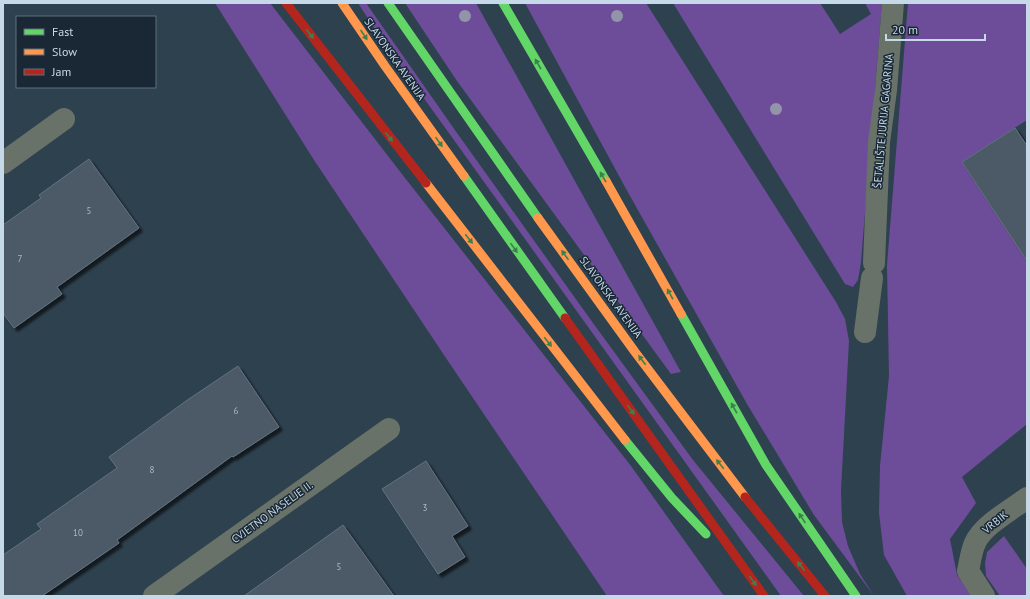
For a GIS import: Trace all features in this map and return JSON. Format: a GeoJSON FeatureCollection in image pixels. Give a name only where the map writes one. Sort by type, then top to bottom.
{"type":"FeatureCollection","features":[{"type":"Feature","properties":{"kind":"main road"},"geometry":{"type":"LineString","coordinates":[[286,3],[632,449],[672,498],[708,536],[743,566]]}},
{"type":"Feature","properties":{"kind":"main road","name":"SLAVONSKA AVENIJA"},"geometry":{"type":"LineString","coordinates":[[342,3],[434,136],[764,596]]}},
{"type":"Feature","properties":{"kind":"main road","name":"SLAVONSKA AVENIJA"},"geometry":{"type":"LineString","coordinates":[[388,3],[457,104],[621,333],[721,466],[825,596]]}},
{"type":"Feature","properties":{"kind":"main road"},"geometry":{"type":"LineString","coordinates":[[503,3],[623,210],[766,465],[856,596]]}},
{"type":"Feature","properties":{"kind":"street","name":"ŠETALIŠTE JURIJA GAGARINA"},"geometry":{"type":"LineString","coordinates":[[865,332],[873,271],[879,142],[886,90],[894,3]]}},
{"type":"Feature","properties":{"kind":"street"},"geometry":{"type":"LineString","coordinates":[[3,163],[64,119]]}},
{"type":"Feature","properties":{"kind":"street","name":"CVJETNO NASELJE II."},"geometry":{"type":"LineString","coordinates":[[154,596],[389,429]]}},
{"type":"Feature","properties":{"kind":"street","name":"VRBIK"},"geometry":{"type":"LineString","coordinates":[[984,596],[968,571],[975,542],[983,530],[1027,498]]}},
{"type":"Feature","properties":{"kind":"shaded area"},"geometry":{"type":"Polygon","coordinates":[[[215,3],[270,3],[631,466],[724,596],[607,596],[314,160],[215,3]]]}},
{"type":"Feature","properties":{"kind":"shaded area"},"geometry":{"type":"Polygon","coordinates":[[[358,3],[366,3],[457,133],[693,460],[804,596],[781,596],[382,40],[358,3]]]}},
{"type":"Feature","properties":{"kind":"shaded area"},"geometry":{"type":"Polygon","coordinates":[[[405,3],[476,3],[681,372],[671,374],[457,81],[405,3]]]}},
{"type":"Feature","properties":{"kind":"shaded area"},"geometry":{"type":"Polygon","coordinates":[[[525,3],[646,3],[836,302],[845,319],[849,341],[841,490],[842,522],[848,546],[860,574],[874,596],[814,515],[747,404],[625,187],[525,3]]]}},
{"type":"Feature","properties":{"kind":"shaded area"},"geometry":{"type":"Polygon","coordinates":[[[673,3],[820,3],[840,34],[871,14],[865,3],[882,3],[861,262],[858,280],[853,287],[845,284],[673,3]]]}},
{"type":"Feature","properties":{"kind":"shaded area"},"geometry":{"type":"Polygon","coordinates":[[[908,3],[1027,3],[1027,120],[962,162],[1027,261],[1027,424],[962,477],[976,503],[950,539],[957,575],[972,596],[907,596],[884,555],[879,513],[880,466],[889,376],[887,265],[908,3]]]}},
{"type":"Feature","properties":{"kind":"shaded area"},"geometry":{"type":"Polygon","coordinates":[[[1004,536],[1027,569],[1027,596],[1000,596],[986,576],[985,563],[987,552],[1004,536]]]}},
{"type":"Feature","properties":{"kind":"building"},"geometry":{"type":"Polygon","coordinates":[[[1015,128],[1027,146],[1027,261],[962,162],[1015,128]]]}},
{"type":"Feature","properties":{"kind":"building"},"geometry":{"type":"Polygon","coordinates":[[[89,159],[139,228],[57,287],[62,294],[14,328],[3,313],[3,225],[41,198],[39,195],[89,159]]]}},
{"type":"Feature","properties":{"kind":"building"},"geometry":{"type":"Polygon","coordinates":[[[238,366],[279,427],[233,457],[232,456],[117,540],[119,543],[42,596],[3,596],[3,555],[41,529],[37,524],[117,468],[109,457],[186,401],[238,366]]]}},
{"type":"Feature","properties":{"kind":"building"},"geometry":{"type":"Polygon","coordinates":[[[426,461],[468,526],[452,536],[465,557],[438,574],[382,489],[426,461]]]}},
{"type":"Feature","properties":{"kind":"building"},"geometry":{"type":"Polygon","coordinates":[[[343,525],[394,596],[244,596],[343,525]]]}},
{"type":"Feature","properties":{"kind":"traffic: fast"},"geometry":{"type":"LineString","coordinates":[[388,3],[538,218]]}},
{"type":"Feature","properties":{"kind":"traffic: fast"},"geometry":{"type":"LineString","coordinates":[[503,3],[606,181]]}},
{"type":"Feature","properties":{"kind":"traffic: fast"},"geometry":{"type":"LineString","coordinates":[[464,176],[565,318]]}},
{"type":"Feature","properties":{"kind":"traffic: fast"},"geometry":{"type":"LineString","coordinates":[[681,314],[766,465],[856,596]]}},
{"type":"Feature","properties":{"kind":"traffic: fast"},"geometry":{"type":"LineString","coordinates":[[625,440],[672,498],[706,534]]}},
{"type":"Feature","properties":{"kind":"traffic: slow"},"geometry":{"type":"LineString","coordinates":[[342,3],[464,176]]}},
{"type":"Feature","properties":{"kind":"traffic: slow"},"geometry":{"type":"LineString","coordinates":[[606,181],[681,314]]}},
{"type":"Feature","properties":{"kind":"traffic: slow"},"geometry":{"type":"LineString","coordinates":[[426,183],[625,440]]}},
{"type":"Feature","properties":{"kind":"traffic: slow"},"geometry":{"type":"LineString","coordinates":[[538,218],[635,352],[745,497]]}},
{"type":"Feature","properties":{"kind":"traffic: jam"},"geometry":{"type":"LineString","coordinates":[[286,3],[426,183]]}},
{"type":"Feature","properties":{"kind":"traffic: jam"},"geometry":{"type":"LineString","coordinates":[[565,318],[764,596]]}},
{"type":"Feature","properties":{"kind":"traffic: jam"},"geometry":{"type":"LineString","coordinates":[[745,497],[825,596]]}}]}
